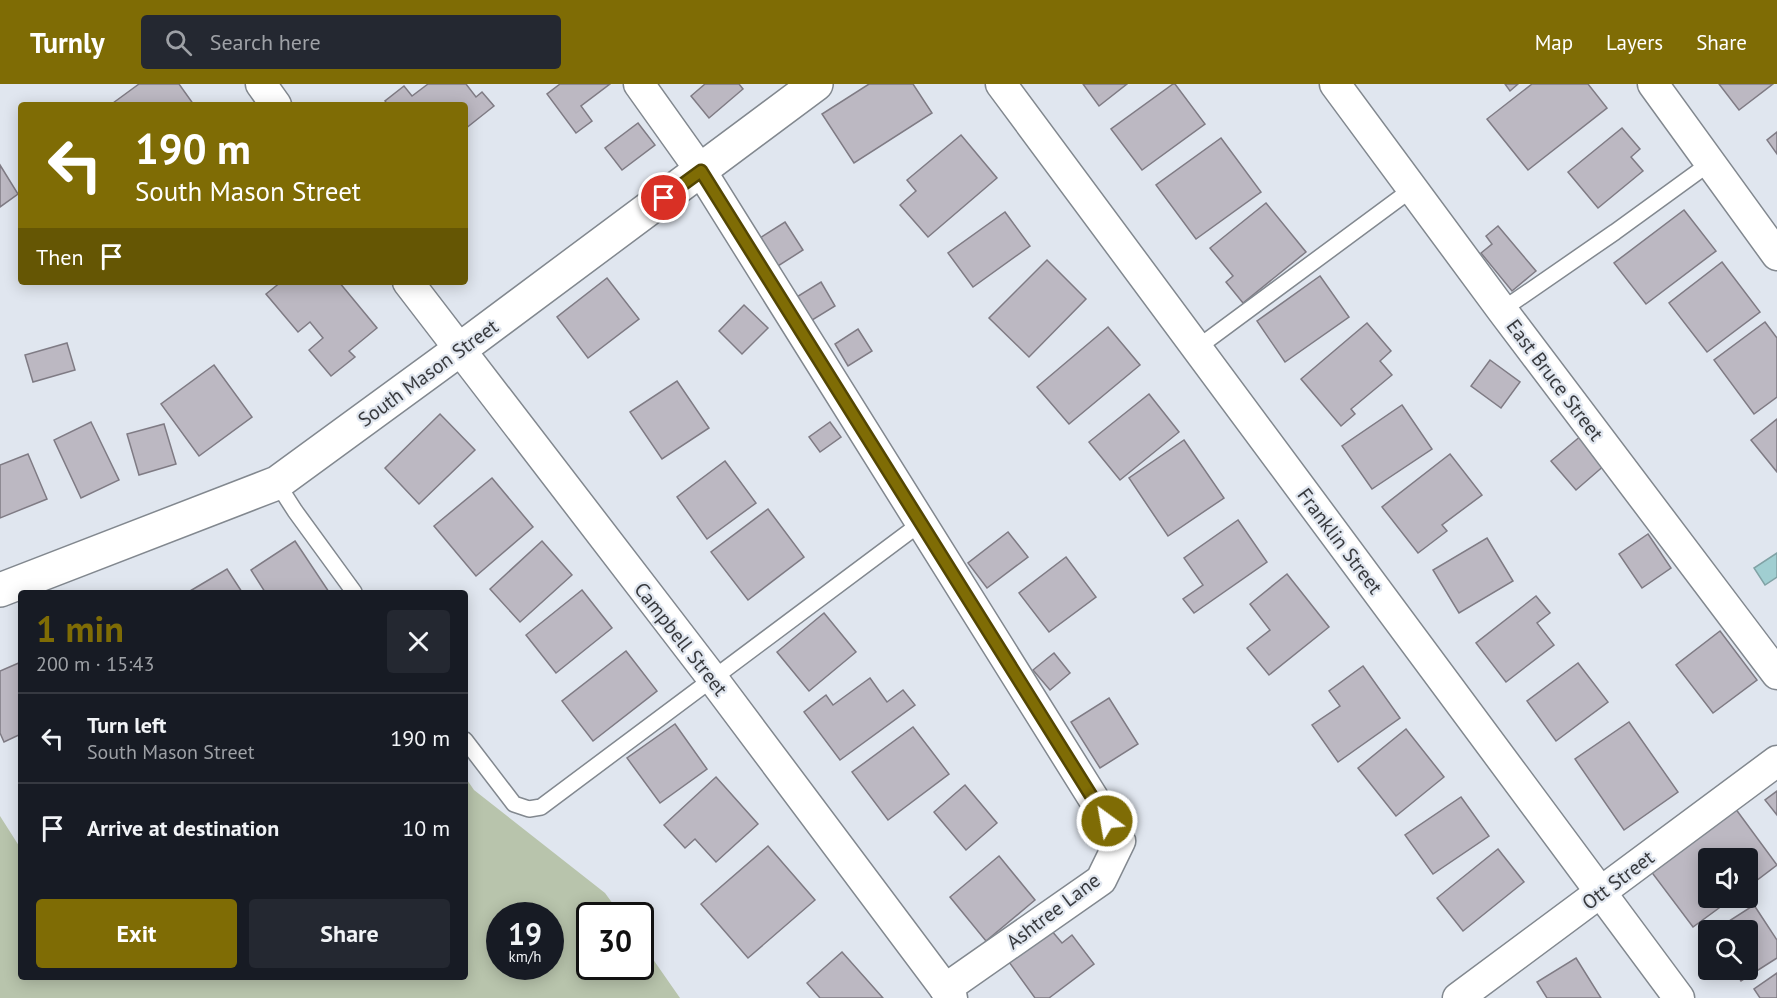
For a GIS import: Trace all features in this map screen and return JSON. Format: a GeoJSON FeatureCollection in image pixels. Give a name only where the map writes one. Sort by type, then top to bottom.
{"type":"FeatureCollection","features":[{"type":"Feature","properties":{"kind":"main road","name":"South Mason Street"},"geometry":{"type":"LineString","coordinates":[[0,590],[277,483],[459,351],[816,84]]}},
{"type":"Feature","properties":{"kind":"street","name":"Ashtree Lane"},"geometry":{"type":"LineString","coordinates":[[639,84],[701,171],[1120,841],[1101,880],[949,994]]}},
{"type":"Feature","properties":{"kind":"street","name":"Franklin Street"},"geometry":{"type":"LineString","coordinates":[[1001,84],[1679,998]]}},
{"type":"Feature","properties":{"kind":"street","name":"East Bruce Street"},"geometry":{"type":"LineString","coordinates":[[1335,84],[1502,310],[1777,674]]}},
{"type":"Feature","properties":{"kind":"street"},"geometry":{"type":"LineString","coordinates":[[1653,84],[1777,255]]}},
{"type":"Feature","properties":{"kind":"street","name":"Campbell Street"},"geometry":{"type":"LineString","coordinates":[[410,285],[713,679],[949,994]]}},
{"type":"Feature","properties":{"kind":"street","name":"Ott Street"},"geometry":{"type":"LineString","coordinates":[[1458,998],[1777,761]]}},
{"type":"Feature","properties":{"kind":"lane"},"geometry":{"type":"LineString","coordinates":[[1502,310],[1710,163]]}},
{"type":"Feature","properties":{"kind":"lane"},"geometry":{"type":"LineString","coordinates":[[1197,348],[1412,189]]}},
{"type":"Feature","properties":{"kind":"lane"},"geometry":{"type":"LineString","coordinates":[[277,483],[353,590]]}},
{"type":"Feature","properties":{"kind":"lane"},"geometry":{"type":"LineString","coordinates":[[468,744],[514,804],[524,809],[546,804],[921,523]]}},
{"type":"Feature","properties":{"kind":"green space"},"geometry":{"type":"Polygon","coordinates":[[[468,781],[474,790],[605,893],[612,902],[576,902],[576,980],[654,980],[654,961],[680,998],[0,998],[0,816],[18,844],[18,980],[468,980],[468,781]]]}},
{"type":"Feature","properties":{"kind":"water"},"geometry":{"type":"Polygon","coordinates":[[[1777,553],[1777,577],[1765,585],[1754,568],[1777,553]]]}},
{"type":"Feature","properties":{"kind":"building"},"geometry":{"type":"Polygon","coordinates":[[[139,84],[179,84],[192,102],[114,102],[139,84]]]}},
{"type":"Feature","properties":{"kind":"building"},"geometry":{"type":"Polygon","coordinates":[[[428,84],[466,84],[476,97],[482,92],[494,106],[468,127],[468,102],[385,101],[404,86],[412,96],[428,84]]]}},
{"type":"Feature","properties":{"kind":"building"},"geometry":{"type":"Polygon","coordinates":[[[560,84],[610,84],[581,106],[592,121],[576,133],[547,94],[560,84]]]}},
{"type":"Feature","properties":{"kind":"building"},"geometry":{"type":"Polygon","coordinates":[[[705,84],[739,84],[743,89],[709,118],[691,96],[705,84]]]}},
{"type":"Feature","properties":{"kind":"building"},"geometry":{"type":"Polygon","coordinates":[[[869,84],[913,84],[932,113],[854,163],[822,114],[869,84]]]}},
{"type":"Feature","properties":{"kind":"building"},"geometry":{"type":"Polygon","coordinates":[[[1083,84],[1127,84],[1099,106],[1083,84]]]}},
{"type":"Feature","properties":{"kind":"building"},"geometry":{"type":"Polygon","coordinates":[[[1173,84],[1205,124],[1142,170],[1111,129],[1173,84]]]}},
{"type":"Feature","properties":{"kind":"building"},"geometry":{"type":"Polygon","coordinates":[[[1505,84],[1518,84],[1510,91],[1505,84]]]}},
{"type":"Feature","properties":{"kind":"building"},"geometry":{"type":"Polygon","coordinates":[[[1532,84],[1588,84],[1607,108],[1528,170],[1487,119],[1532,84]]]}},
{"type":"Feature","properties":{"kind":"building"},"geometry":{"type":"Polygon","coordinates":[[[1719,84],[1773,84],[1739,110],[1719,84]]]}},
{"type":"Feature","properties":{"kind":"building"},"geometry":{"type":"Polygon","coordinates":[[[638,123],[655,145],[622,170],[605,148],[638,123]]]}},
{"type":"Feature","properties":{"kind":"building"},"geometry":{"type":"Polygon","coordinates":[[[1622,128],[1640,149],[1631,157],[1643,171],[1598,208],[1568,172],[1622,128]]]}},
{"type":"Feature","properties":{"kind":"building"},"geometry":{"type":"Polygon","coordinates":[[[1777,132],[1777,154],[1767,140],[1777,132]]]}},
{"type":"Feature","properties":{"kind":"building"},"geometry":{"type":"Polygon","coordinates":[[[961,135],[997,178],[928,237],[900,205],[916,191],[907,180],[961,135]]]}},
{"type":"Feature","properties":{"kind":"building"},"geometry":{"type":"Polygon","coordinates":[[[1221,138],[1261,192],[1196,239],[1156,185],[1221,138]]]}},
{"type":"Feature","properties":{"kind":"building"},"geometry":{"type":"Polygon","coordinates":[[[0,165],[18,194],[0,207],[0,165]]]}},
{"type":"Feature","properties":{"kind":"building"},"geometry":{"type":"Polygon","coordinates":[[[1266,203],[1306,252],[1243,303],[1226,282],[1233,276],[1210,248],[1266,203]]]}},
{"type":"Feature","properties":{"kind":"building"},"geometry":{"type":"Polygon","coordinates":[[[1684,210],[1716,251],[1646,304],[1614,263],[1684,210]]]}},
{"type":"Feature","properties":{"kind":"building"},"geometry":{"type":"Polygon","coordinates":[[[1005,212],[1030,246],[973,287],[948,253],[1005,212]]]}},
{"type":"Feature","properties":{"kind":"building"},"geometry":{"type":"Polygon","coordinates":[[[785,222],[803,250],[778,266],[760,238],[785,222]]]}},
{"type":"Feature","properties":{"kind":"building"},"geometry":{"type":"Polygon","coordinates":[[[1498,226],[1536,271],[1512,291],[1481,253],[1492,244],[1486,236],[1498,226]]]}},
{"type":"Feature","properties":{"kind":"building"},"geometry":{"type":"Polygon","coordinates":[[[1047,260],[1086,299],[1029,357],[989,318],[1047,260]]]}},
{"type":"Feature","properties":{"kind":"building"},"geometry":{"type":"Polygon","coordinates":[[[1722,262],[1760,312],[1707,352],[1669,303],[1722,262]]]}},
{"type":"Feature","properties":{"kind":"building"},"geometry":{"type":"Polygon","coordinates":[[[1320,276],[1349,317],[1285,362],[1257,321],[1320,276]]]}},
{"type":"Feature","properties":{"kind":"building"},"geometry":{"type":"Polygon","coordinates":[[[607,278],[639,319],[588,358],[557,317],[607,278]]]}},
{"type":"Feature","properties":{"kind":"building"},"geometry":{"type":"Polygon","coordinates":[[[821,282],[835,306],[809,322],[795,298],[821,282]]]}},
{"type":"Feature","properties":{"kind":"building"},"geometry":{"type":"Polygon","coordinates":[[[277,285],[341,285],[377,328],[349,351],[355,357],[331,376],[309,350],[323,338],[310,322],[298,332],[266,294],[277,285]]]}},
{"type":"Feature","properties":{"kind":"building"},"geometry":{"type":"Polygon","coordinates":[[[744,305],[768,328],[742,354],[719,331],[744,305]]]}},
{"type":"Feature","properties":{"kind":"building"},"geometry":{"type":"Polygon","coordinates":[[[1765,322],[1777,338],[1777,397],[1754,414],[1714,360],[1765,322]]]}},
{"type":"Feature","properties":{"kind":"building"},"geometry":{"type":"Polygon","coordinates":[[[1367,323],[1391,351],[1380,361],[1392,375],[1351,409],[1355,414],[1341,426],[1301,379],[1367,323]]]}},
{"type":"Feature","properties":{"kind":"building"},"geometry":{"type":"Polygon","coordinates":[[[1108,327],[1140,365],[1069,424],[1037,387],[1108,327]]]}},
{"type":"Feature","properties":{"kind":"building"},"geometry":{"type":"Polygon","coordinates":[[[858,329],[872,351],[848,366],[835,344],[858,329]]]}},
{"type":"Feature","properties":{"kind":"building"},"geometry":{"type":"Polygon","coordinates":[[[67,343],[75,370],[33,382],[25,355],[67,343]]]}},
{"type":"Feature","properties":{"kind":"building"},"geometry":{"type":"Polygon","coordinates":[[[1490,360],[1520,382],[1501,408],[1471,386],[1490,360]]]}},
{"type":"Feature","properties":{"kind":"building"},"geometry":{"type":"Polygon","coordinates":[[[214,365],[252,417],[199,456],[161,404],[214,365]]]}},
{"type":"Feature","properties":{"kind":"building"},"geometry":{"type":"Polygon","coordinates":[[[677,381],[709,428],[662,459],[630,412],[677,381]]]}},
{"type":"Feature","properties":{"kind":"building"},"geometry":{"type":"Polygon","coordinates":[[[1149,394],[1179,432],[1120,480],[1089,442],[1149,394]]]}},
{"type":"Feature","properties":{"kind":"building"},"geometry":{"type":"Polygon","coordinates":[[[1402,405],[1432,449],[1372,489],[1342,446],[1402,405]]]}},
{"type":"Feature","properties":{"kind":"building"},"geometry":{"type":"Polygon","coordinates":[[[440,414],[475,450],[419,504],[385,468],[440,414]]]}},
{"type":"Feature","properties":{"kind":"building"},"geometry":{"type":"Polygon","coordinates":[[[1777,419],[1777,472],[1751,440],[1777,419]]]}},
{"type":"Feature","properties":{"kind":"building"},"geometry":{"type":"Polygon","coordinates":[[[91,422],[119,480],[81,498],[54,440],[91,422]]]}},
{"type":"Feature","properties":{"kind":"building"},"geometry":{"type":"Polygon","coordinates":[[[830,422],[841,437],[820,452],[809,437],[830,422]]]}},
{"type":"Feature","properties":{"kind":"building"},"geometry":{"type":"Polygon","coordinates":[[[164,424],[176,464],[139,475],[127,434],[164,424]]]}},
{"type":"Feature","properties":{"kind":"building"},"geometry":{"type":"Polygon","coordinates":[[[1582,435],[1606,464],[1576,490],[1551,461],[1582,435]]]}},
{"type":"Feature","properties":{"kind":"building"},"geometry":{"type":"Polygon","coordinates":[[[1184,440],[1224,498],[1168,536],[1129,478],[1184,440]]]}},
{"type":"Feature","properties":{"kind":"building"},"geometry":{"type":"Polygon","coordinates":[[[28,454],[47,499],[0,518],[0,465],[28,454]]]}},
{"type":"Feature","properties":{"kind":"building"},"geometry":{"type":"Polygon","coordinates":[[[1450,454],[1482,495],[1442,525],[1447,531],[1418,553],[1382,507],[1450,454]]]}},
{"type":"Feature","properties":{"kind":"building"},"geometry":{"type":"Polygon","coordinates":[[[725,461],[756,503],[707,539],[677,497],[725,461]]]}},
{"type":"Feature","properties":{"kind":"building"},"geometry":{"type":"Polygon","coordinates":[[[492,478],[533,527],[476,576],[434,526],[492,478]]]}},
{"type":"Feature","properties":{"kind":"building"},"geometry":{"type":"Polygon","coordinates":[[[768,509],[804,557],[748,600],[711,552],[768,509]]]}},
{"type":"Feature","properties":{"kind":"building"},"geometry":{"type":"Polygon","coordinates":[[[1238,520],[1267,562],[1194,613],[1183,599],[1203,585],[1184,558],[1238,520]]]}},
{"type":"Feature","properties":{"kind":"building"},"geometry":{"type":"Polygon","coordinates":[[[1008,532],[1028,557],[987,588],[968,563],[1008,532]]]}},
{"type":"Feature","properties":{"kind":"building"},"geometry":{"type":"Polygon","coordinates":[[[1648,534],[1671,568],[1642,588],[1619,554],[1648,534]]]}},
{"type":"Feature","properties":{"kind":"building"},"geometry":{"type":"Polygon","coordinates":[[[1487,538],[1513,581],[1459,613],[1433,570],[1487,538]]]}},
{"type":"Feature","properties":{"kind":"building"},"geometry":{"type":"Polygon","coordinates":[[[295,541],[328,590],[264,590],[251,570],[295,541]]]}},
{"type":"Feature","properties":{"kind":"building"},"geometry":{"type":"Polygon","coordinates":[[[542,541],[572,575],[520,622],[490,589],[542,541]]]}},
{"type":"Feature","properties":{"kind":"building"},"geometry":{"type":"Polygon","coordinates":[[[1066,557],[1096,597],[1049,632],[1019,593],[1066,557]]]}},
{"type":"Feature","properties":{"kind":"building"},"geometry":{"type":"Polygon","coordinates":[[[227,569],[241,590],[192,590],[227,569]]]}},
{"type":"Feature","properties":{"kind":"building"},"geometry":{"type":"Polygon","coordinates":[[[1287,574],[1329,627],[1269,675],[1247,648],[1270,630],[1250,604],[1287,574]]]}},
{"type":"Feature","properties":{"kind":"building"},"geometry":{"type":"Polygon","coordinates":[[[582,590],[612,628],[556,673],[526,635],[582,590]]]}},
{"type":"Feature","properties":{"kind":"building"},"geometry":{"type":"Polygon","coordinates":[[[1536,596],[1550,613],[1537,623],[1554,645],[1506,682],[1476,643],[1536,596]]]}},
{"type":"Feature","properties":{"kind":"building"},"geometry":{"type":"Polygon","coordinates":[[[824,613],[856,652],[809,691],[777,652],[824,613]]]}},
{"type":"Feature","properties":{"kind":"building"},"geometry":{"type":"Polygon","coordinates":[[[1720,631],[1757,680],[1713,713],[1676,665],[1720,631]]]}},
{"type":"Feature","properties":{"kind":"building"},"geometry":{"type":"Polygon","coordinates":[[[626,651],[657,691],[593,741],[562,701],[626,651]]]}},
{"type":"Feature","properties":{"kind":"building"},"geometry":{"type":"Polygon","coordinates":[[[1054,653],[1070,673],[1050,690],[1033,670],[1054,653]]]}},
{"type":"Feature","properties":{"kind":"building"},"geometry":{"type":"Polygon","coordinates":[[[18,663],[18,735],[4,742],[0,733],[0,671],[18,663]]]}},
{"type":"Feature","properties":{"kind":"building"},"geometry":{"type":"Polygon","coordinates":[[[1578,663],[1608,702],[1556,741],[1527,701],[1578,663]]]}},
{"type":"Feature","properties":{"kind":"building"},"geometry":{"type":"Polygon","coordinates":[[[1363,666],[1400,718],[1338,762],[1312,725],[1340,706],[1329,691],[1363,666]]]}},
{"type":"Feature","properties":{"kind":"building"},"geometry":{"type":"Polygon","coordinates":[[[870,678],[887,702],[903,690],[915,705],[840,760],[804,712],[826,695],[833,705],[870,678]]]}},
{"type":"Feature","properties":{"kind":"building"},"geometry":{"type":"Polygon","coordinates":[[[1109,698],[1138,744],[1100,768],[1071,722],[1109,698]]]}},
{"type":"Feature","properties":{"kind":"building"},"geometry":{"type":"Polygon","coordinates":[[[1629,722],[1678,792],[1624,830],[1575,759],[1629,722]]]}},
{"type":"Feature","properties":{"kind":"building"},"geometry":{"type":"Polygon","coordinates":[[[675,724],[707,769],[660,803],[627,758],[675,724]]]}},
{"type":"Feature","properties":{"kind":"building"},"geometry":{"type":"Polygon","coordinates":[[[913,727],[949,774],[888,820],[852,772],[913,727]]]}},
{"type":"Feature","properties":{"kind":"building"},"geometry":{"type":"Polygon","coordinates":[[[1406,729],[1444,777],[1396,816],[1358,768],[1406,729]]]}},
{"type":"Feature","properties":{"kind":"building"},"geometry":{"type":"Polygon","coordinates":[[[716,777],[758,824],[716,862],[695,839],[685,848],[664,825],[716,777]]]}},
{"type":"Feature","properties":{"kind":"building"},"geometry":{"type":"Polygon","coordinates":[[[965,785],[997,823],[966,850],[934,812],[965,785]]]}},
{"type":"Feature","properties":{"kind":"building"},"geometry":{"type":"Polygon","coordinates":[[[1777,791],[1777,815],[1765,800],[1777,791]]]}},
{"type":"Feature","properties":{"kind":"building"},"geometry":{"type":"Polygon","coordinates":[[[1461,797],[1489,836],[1433,874],[1405,835],[1461,797]]]}},
{"type":"Feature","properties":{"kind":"building"},"geometry":{"type":"Polygon","coordinates":[[[1735,808],[1777,865],[1758,879],[1758,848],[1698,848],[1698,908],[1719,908],[1703,920],[1698,920],[1698,923],[1693,927],[1650,870],[1735,808]]]}},
{"type":"Feature","properties":{"kind":"building"},"geometry":{"type":"Polygon","coordinates":[[[768,846],[815,900],[748,958],[701,904],[768,846]]]}},
{"type":"Feature","properties":{"kind":"building"},"geometry":{"type":"Polygon","coordinates":[[[1498,849],[1524,882],[1463,931],[1437,898],[1498,849]]]}},
{"type":"Feature","properties":{"kind":"building"},"geometry":{"type":"Polygon","coordinates":[[[999,856],[1035,900],[986,941],[950,897],[999,856]]]}},
{"type":"Feature","properties":{"kind":"building"},"geometry":{"type":"Polygon","coordinates":[[[1749,908],[1756,908],[1777,940],[1777,958],[1758,970],[1758,920],[1731,920],[1749,908]]]}},
{"type":"Feature","properties":{"kind":"building"},"geometry":{"type":"Polygon","coordinates":[[[1051,930],[1062,943],[1072,935],[1094,964],[1049,998],[1035,998],[1009,962],[1051,930]]]}},
{"type":"Feature","properties":{"kind":"building"},"geometry":{"type":"Polygon","coordinates":[[[842,952],[883,998],[820,998],[807,983],[842,952]]]}},
{"type":"Feature","properties":{"kind":"building"},"geometry":{"type":"Polygon","coordinates":[[[1576,958],[1601,998],[1547,998],[1537,982],[1576,958]]]}},
{"type":"Feature","properties":{"kind":"building"},"geometry":{"type":"Polygon","coordinates":[[[1777,973],[1777,998],[1760,998],[1754,989],[1777,973]]]}},
{"type":"Feature","properties":{"kind":"route"},"geometry":{"type":"LineString","coordinates":[[664,198],[701,171],[1107,821]]}}]}
